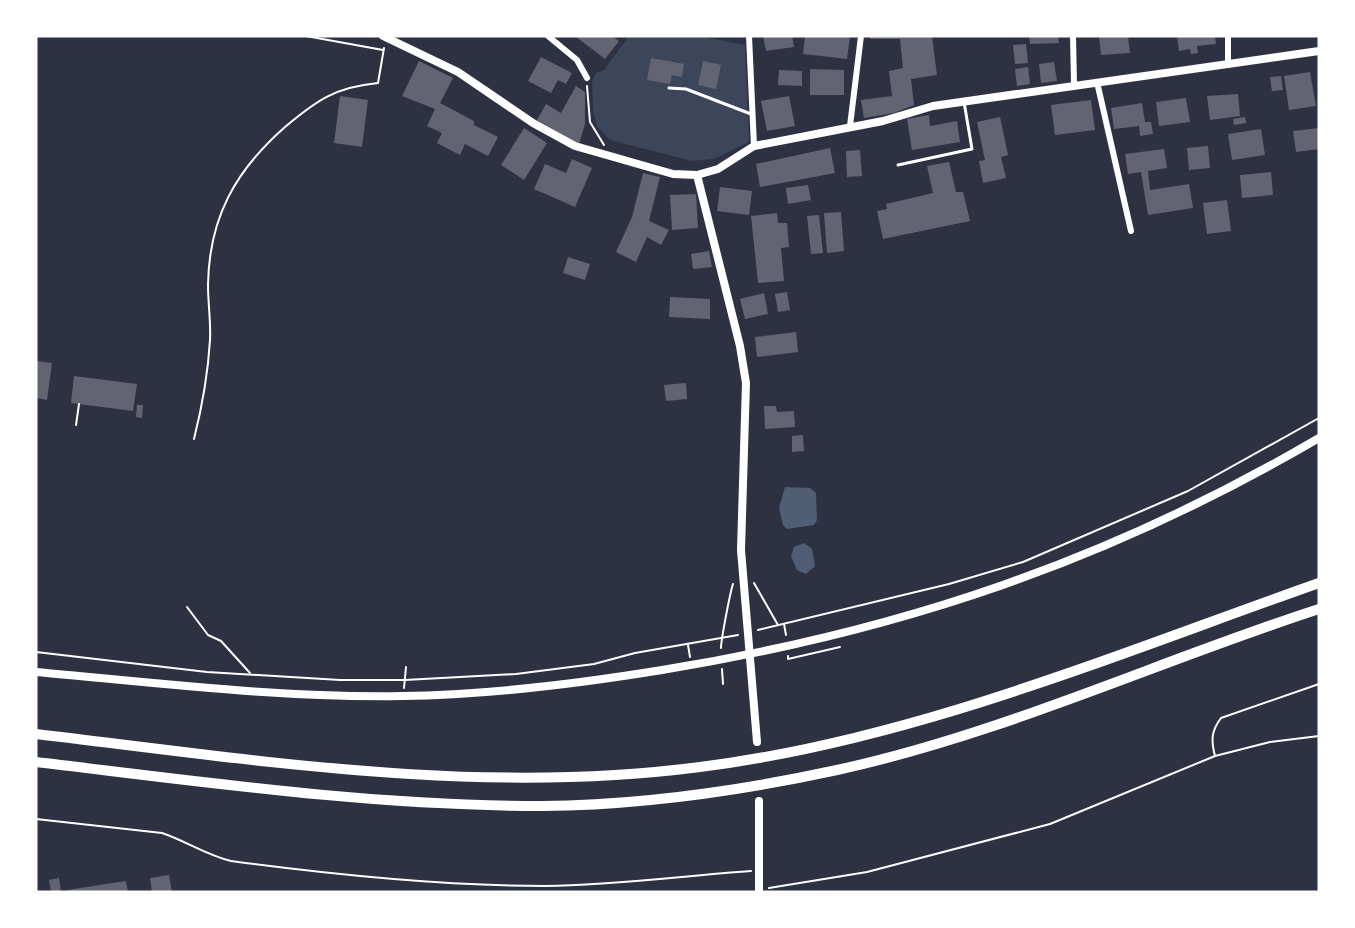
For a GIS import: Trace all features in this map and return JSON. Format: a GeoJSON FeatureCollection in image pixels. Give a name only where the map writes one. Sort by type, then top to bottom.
{"type":"FeatureCollection","features":[{"type":"Feature","properties":{"kind":"highway"},"geometry":{"type":"LineString","coordinates":[[36,734],[307,766],[455,777],[573,777],[700,767],[829,744],[943,714],[1319,583]]}},
{"type":"Feature","properties":{"kind":"highway"},"geometry":{"type":"LineString","coordinates":[[36,762],[292,792],[417,802],[544,806],[707,794],[838,770],[954,739],[1319,609]]}},
{"type":"Feature","properties":{"kind":"street"},"geometry":{"type":"LineString","coordinates":[[548,36],[577,60],[587,78]]}},
{"type":"Feature","properties":{"kind":"street"},"geometry":{"type":"LineString","coordinates":[[749,36],[754,146]]}},
{"type":"Feature","properties":{"kind":"street"},"geometry":{"type":"LineString","coordinates":[[850,126],[861,36]]}},
{"type":"Feature","properties":{"kind":"street"},"geometry":{"type":"LineString","coordinates":[[1073,36],[1074,84]]}},
{"type":"Feature","properties":{"kind":"street"},"geometry":{"type":"LineString","coordinates":[[1228,36],[1228,65]]}},
{"type":"Feature","properties":{"kind":"street"},"geometry":{"type":"LineString","coordinates":[[386,38],[458,72],[556,137],[575,146],[673,174],[697,175],[718,169],[754,146],[964,100],[1319,51]]}},
{"type":"Feature","properties":{"kind":"street"},"geometry":{"type":"LineString","coordinates":[[1097,82],[1131,231]]}},
{"type":"Feature","properties":{"kind":"street"},"geometry":{"type":"LineString","coordinates":[[697,175],[740,345],[746,382],[741,550],[757,742]]}},
{"type":"Feature","properties":{"kind":"street"},"geometry":{"type":"LineString","coordinates":[[36,672],[312,696],[452,695],[588,682],[749,654],[922,613],[1020,581],[1187,510],[1319,438]]}},
{"type":"Feature","properties":{"kind":"street"},"geometry":{"type":"LineString","coordinates":[[759,801],[759,891]]}},
{"type":"Feature","properties":{"kind":"lane"},"geometry":{"type":"LineString","coordinates":[[669,88],[686,90],[753,114]]}},
{"type":"Feature","properties":{"kind":"lane"},"geometry":{"type":"LineString","coordinates":[[898,165],[972,149],[964,100]]}},
{"type":"Feature","properties":{"kind":"path"},"geometry":{"type":"LineString","coordinates":[[306,36],[383,50]]}},
{"type":"Feature","properties":{"kind":"path"},"geometry":{"type":"LineString","coordinates":[[194,440],[204,393],[210,340],[210,254],[219,220],[231,189],[257,153],[301,114],[331,93],[351,86],[378,83],[386,38]]}},
{"type":"Feature","properties":{"kind":"path"},"geometry":{"type":"LineString","coordinates":[[587,78],[590,122],[604,141],[605,154]]}},
{"type":"Feature","properties":{"kind":"path"},"geometry":{"type":"LineString","coordinates":[[76,425],[79,404]]}},
{"type":"Feature","properties":{"kind":"path"},"geometry":{"type":"LineString","coordinates":[[36,652],[207,672],[340,680],[405,680],[527,672],[594,664],[748,633],[949,584],[1023,562],[1188,491],[1319,418]]}},
{"type":"Feature","properties":{"kind":"path"},"geometry":{"type":"LineString","coordinates":[[720,639],[725,629],[732,586],[742,569],[758,588],[779,625]]}},
{"type":"Feature","properties":{"kind":"path"},"geometry":{"type":"LineString","coordinates":[[187,607],[208,634],[221,641],[251,674]]}},
{"type":"Feature","properties":{"kind":"path"},"geometry":{"type":"LineString","coordinates":[[687,644],[690,657]]}},
{"type":"Feature","properties":{"kind":"path"},"geometry":{"type":"LineString","coordinates":[[403,696],[406,667]]}},
{"type":"Feature","properties":{"kind":"path"},"geometry":{"type":"LineString","coordinates":[[1215,756],[1211,743],[1213,728],[1221,718],[1319,684]]}},
{"type":"Feature","properties":{"kind":"path"},"geometry":{"type":"LineString","coordinates":[[759,891],[867,872],[1050,824],[1215,756],[1270,742],[1319,736]]}},
{"type":"Feature","properties":{"kind":"path"},"geometry":{"type":"LineString","coordinates":[[36,819],[162,833],[182,839],[215,857],[231,861],[410,882],[476,885],[590,884],[759,871]]}},
{"type":"Feature","properties":{"kind":"shaded area"},"geometry":{"type":"Polygon","coordinates":[[[629,36],[698,36],[745,45],[749,142],[714,159],[692,161],[610,140],[597,127],[593,111],[592,81],[596,73],[604,70],[629,36]]]}},
{"type":"Feature","properties":{"kind":"shaded area"},"geometry":{"type":"Polygon","coordinates":[[[785,487],[810,488],[816,493],[817,520],[814,525],[787,529],[783,525],[779,508],[785,487]]]}},
{"type":"Feature","properties":{"kind":"shaded area"},"geometry":{"type":"Polygon","coordinates":[[[804,543],[812,549],[815,566],[806,574],[797,570],[791,556],[794,547],[804,543]]]}},
{"type":"Feature","properties":{"kind":"building"},"geometry":{"type":"Polygon","coordinates":[[[575,36],[612,36],[619,41],[605,59],[575,36]]]}},
{"type":"Feature","properties":{"kind":"building"},"geometry":{"type":"Polygon","coordinates":[[[763,36],[792,36],[794,47],[766,51],[763,36]]]}},
{"type":"Feature","properties":{"kind":"building"},"geometry":{"type":"Polygon","coordinates":[[[805,36],[850,36],[847,59],[803,54],[805,36]]]}},
{"type":"Feature","properties":{"kind":"building"},"geometry":{"type":"Polygon","coordinates":[[[870,36],[932,36],[937,75],[911,79],[914,105],[894,113],[864,118],[861,100],[892,96],[889,71],[903,68],[900,39],[870,39],[870,36]]]}},
{"type":"Feature","properties":{"kind":"building"},"geometry":{"type":"Polygon","coordinates":[[[1029,36],[1058,36],[1059,43],[1030,44],[1029,36]]]}},
{"type":"Feature","properties":{"kind":"building"},"geometry":{"type":"Polygon","coordinates":[[[1099,36],[1128,36],[1130,53],[1101,55],[1099,36]]]}},
{"type":"Feature","properties":{"kind":"building"},"geometry":{"type":"Polygon","coordinates":[[[1177,36],[1215,36],[1216,44],[1197,46],[1198,53],[1191,54],[1190,49],[1179,51],[1177,36]]]}},
{"type":"Feature","properties":{"kind":"building"},"geometry":{"type":"Polygon","coordinates":[[[1026,44],[1028,63],[1015,64],[1013,45],[1026,44]]]}},
{"type":"Feature","properties":{"kind":"building"},"geometry":{"type":"Polygon","coordinates":[[[541,57],[572,73],[566,84],[558,80],[551,93],[528,81],[541,57]]]}},
{"type":"Feature","properties":{"kind":"building"},"geometry":{"type":"Polygon","coordinates":[[[651,58],[684,64],[682,77],[672,75],[670,84],[647,80],[651,58]]]}},
{"type":"Feature","properties":{"kind":"building"},"geometry":{"type":"Polygon","coordinates":[[[419,61],[453,78],[440,103],[498,137],[488,156],[465,144],[460,155],[437,143],[442,133],[427,126],[435,109],[402,96],[419,61]]]}},
{"type":"Feature","properties":{"kind":"building"},"geometry":{"type":"Polygon","coordinates":[[[703,61],[721,65],[716,89],[698,85],[703,61]]]}},
{"type":"Feature","properties":{"kind":"building"},"geometry":{"type":"Polygon","coordinates":[[[1054,62],[1057,81],[1041,83],[1039,64],[1054,62]]]}},
{"type":"Feature","properties":{"kind":"building"},"geometry":{"type":"Polygon","coordinates":[[[1028,67],[1030,84],[1017,86],[1015,69],[1028,67]]]}},
{"type":"Feature","properties":{"kind":"building"},"geometry":{"type":"Polygon","coordinates":[[[810,69],[844,70],[844,95],[810,95],[810,69]]]}},
{"type":"Feature","properties":{"kind":"building"},"geometry":{"type":"Polygon","coordinates":[[[779,70],[802,71],[802,86],[778,85],[779,70]]]}},
{"type":"Feature","properties":{"kind":"building"},"geometry":{"type":"Polygon","coordinates":[[[1310,72],[1316,106],[1289,110],[1284,76],[1310,72]]]}},
{"type":"Feature","properties":{"kind":"building"},"geometry":{"type":"Polygon","coordinates":[[[1281,76],[1283,90],[1272,91],[1270,77],[1281,76]]]}},
{"type":"Feature","properties":{"kind":"building"},"geometry":{"type":"Polygon","coordinates":[[[576,86],[585,92],[585,124],[579,144],[537,120],[546,104],[561,113],[576,86]]]}},
{"type":"Feature","properties":{"kind":"building"},"geometry":{"type":"Polygon","coordinates":[[[1238,94],[1240,116],[1210,120],[1207,96],[1238,94]]]}},
{"type":"Feature","properties":{"kind":"building"},"geometry":{"type":"Polygon","coordinates":[[[340,96],[368,100],[362,147],[334,143],[340,96]]]}},
{"type":"Feature","properties":{"kind":"building"},"geometry":{"type":"Polygon","coordinates":[[[789,96],[795,126],[767,131],[761,101],[789,96]]]}},
{"type":"Feature","properties":{"kind":"building"},"geometry":{"type":"Polygon","coordinates":[[[1186,98],[1190,122],[1159,126],[1156,102],[1186,98]]]}},
{"type":"Feature","properties":{"kind":"building"},"geometry":{"type":"Polygon","coordinates":[[[1091,100],[1095,130],[1055,135],[1051,105],[1091,100]]]}},
{"type":"Feature","properties":{"kind":"building"},"geometry":{"type":"Polygon","coordinates":[[[1142,103],[1145,122],[1151,122],[1153,134],[1140,136],[1139,126],[1114,129],[1111,108],[1142,103]]]}},
{"type":"Feature","properties":{"kind":"building"},"geometry":{"type":"Polygon","coordinates":[[[929,115],[930,126],[957,121],[960,142],[912,150],[907,119],[929,115]]]}},
{"type":"Feature","properties":{"kind":"building"},"geometry":{"type":"Polygon","coordinates":[[[1000,117],[1008,155],[1001,157],[1006,178],[983,183],[979,161],[985,160],[977,122],[1000,117]]]}},
{"type":"Feature","properties":{"kind":"building"},"geometry":{"type":"Polygon","coordinates":[[[1245,117],[1246,123],[1234,125],[1233,119],[1245,117]]]}},
{"type":"Feature","properties":{"kind":"building"},"geometry":{"type":"Polygon","coordinates":[[[524,128],[547,143],[524,180],[501,165],[524,128]]]}},
{"type":"Feature","properties":{"kind":"building"},"geometry":{"type":"Polygon","coordinates":[[[1319,128],[1319,149],[1296,152],[1293,131],[1319,128]]]}},
{"type":"Feature","properties":{"kind":"building"},"geometry":{"type":"Polygon","coordinates":[[[1261,129],[1265,155],[1232,160],[1228,134],[1261,129]]]}},
{"type":"Feature","properties":{"kind":"building"},"geometry":{"type":"Polygon","coordinates":[[[1208,146],[1210,168],[1189,170],[1187,148],[1208,146]]]}},
{"type":"Feature","properties":{"kind":"building"},"geometry":{"type":"Polygon","coordinates":[[[830,148],[835,173],[760,187],[756,164],[830,148]]]}},
{"type":"Feature","properties":{"kind":"building"},"geometry":{"type":"Polygon","coordinates":[[[1164,149],[1167,168],[1148,171],[1150,190],[1189,184],[1193,208],[1148,215],[1141,172],[1128,174],[1125,154],[1164,149]]]}},
{"type":"Feature","properties":{"kind":"building"},"geometry":{"type":"Polygon","coordinates":[[[860,150],[862,176],[847,177],[846,151],[860,150]]]}},
{"type":"Feature","properties":{"kind":"building"},"geometry":{"type":"Polygon","coordinates":[[[572,159],[592,168],[575,207],[534,189],[545,164],[566,173],[572,159]]]}},
{"type":"Feature","properties":{"kind":"building"},"geometry":{"type":"Polygon","coordinates":[[[949,162],[956,192],[963,192],[970,221],[883,239],[877,211],[887,209],[886,204],[933,193],[927,166],[949,162]]]}},
{"type":"Feature","properties":{"kind":"building"},"geometry":{"type":"Polygon","coordinates":[[[1271,172],[1273,195],[1242,198],[1240,175],[1271,172]]]}},
{"type":"Feature","properties":{"kind":"building"},"geometry":{"type":"Polygon","coordinates":[[[643,173],[660,177],[649,221],[669,230],[661,245],[647,237],[636,262],[616,252],[632,217],[643,173]]]}},
{"type":"Feature","properties":{"kind":"building"},"geometry":{"type":"Polygon","coordinates":[[[808,185],[811,200],[788,204],[786,188],[808,185]]]}},
{"type":"Feature","properties":{"kind":"building"},"geometry":{"type":"Polygon","coordinates":[[[720,187],[752,191],[749,215],[717,211],[720,187]]]}},
{"type":"Feature","properties":{"kind":"building"},"geometry":{"type":"Polygon","coordinates":[[[696,194],[698,228],[672,230],[670,195],[696,194]]]}},
{"type":"Feature","properties":{"kind":"building"},"geometry":{"type":"Polygon","coordinates":[[[1227,200],[1231,231],[1207,234],[1203,203],[1227,200]]]}},
{"type":"Feature","properties":{"kind":"building"},"geometry":{"type":"Polygon","coordinates":[[[841,212],[844,251],[827,253],[824,213],[841,212]]]}},
{"type":"Feature","properties":{"kind":"building"},"geometry":{"type":"Polygon","coordinates":[[[777,213],[778,223],[787,223],[789,247],[781,248],[784,281],[758,283],[751,216],[777,213]]]}},
{"type":"Feature","properties":{"kind":"building"},"geometry":{"type":"Polygon","coordinates":[[[819,215],[823,253],[811,254],[807,216],[819,215]]]}},
{"type":"Feature","properties":{"kind":"building"},"geometry":{"type":"Polygon","coordinates":[[[709,251],[712,267],[693,269],[691,254],[709,251]]]}},
{"type":"Feature","properties":{"kind":"building"},"geometry":{"type":"Polygon","coordinates":[[[568,257],[590,264],[585,280],[563,273],[568,257]]]}},
{"type":"Feature","properties":{"kind":"building"},"geometry":{"type":"Polygon","coordinates":[[[787,292],[790,310],[778,312],[775,294],[787,292]]]}},
{"type":"Feature","properties":{"kind":"building"},"geometry":{"type":"Polygon","coordinates":[[[764,293],[768,314],[745,319],[740,299],[764,293]]]}},
{"type":"Feature","properties":{"kind":"building"},"geometry":{"type":"Polygon","coordinates":[[[670,297],[710,299],[710,319],[669,317],[670,297]]]}},
{"type":"Feature","properties":{"kind":"building"},"geometry":{"type":"Polygon","coordinates":[[[796,332],[798,352],[757,357],[755,337],[796,332]]]}},
{"type":"Feature","properties":{"kind":"building"},"geometry":{"type":"Polygon","coordinates":[[[37,361],[52,363],[47,400],[36,398],[37,361]]]}},
{"type":"Feature","properties":{"kind":"building"},"geometry":{"type":"Polygon","coordinates":[[[74,376],[137,384],[133,411],[71,403],[74,376]]]}},
{"type":"Feature","properties":{"kind":"building"},"geometry":{"type":"Polygon","coordinates":[[[686,383],[687,399],[666,401],[664,385],[686,383]]]}},
{"type":"Feature","properties":{"kind":"building"},"geometry":{"type":"Polygon","coordinates":[[[137,405],[143,405],[142,418],[136,417],[137,405]]]}},
{"type":"Feature","properties":{"kind":"building"},"geometry":{"type":"Polygon","coordinates":[[[764,406],[776,406],[777,412],[794,411],[795,427],[765,429],[764,406]]]}},
{"type":"Feature","properties":{"kind":"building"},"geometry":{"type":"Polygon","coordinates":[[[803,435],[804,451],[792,452],[792,436],[803,435]]]}},
{"type":"Feature","properties":{"kind":"building"},"geometry":{"type":"Polygon","coordinates":[[[169,875],[172,892],[152,892],[150,878],[169,875]]]}},
{"type":"Feature","properties":{"kind":"building"},"geometry":{"type":"Polygon","coordinates":[[[59,878],[61,892],[51,892],[49,880],[59,878]]]}},
{"type":"Feature","properties":{"kind":"building"},"geometry":{"type":"Polygon","coordinates":[[[126,881],[128,892],[68,892],[67,890],[126,881]]]}}]}
